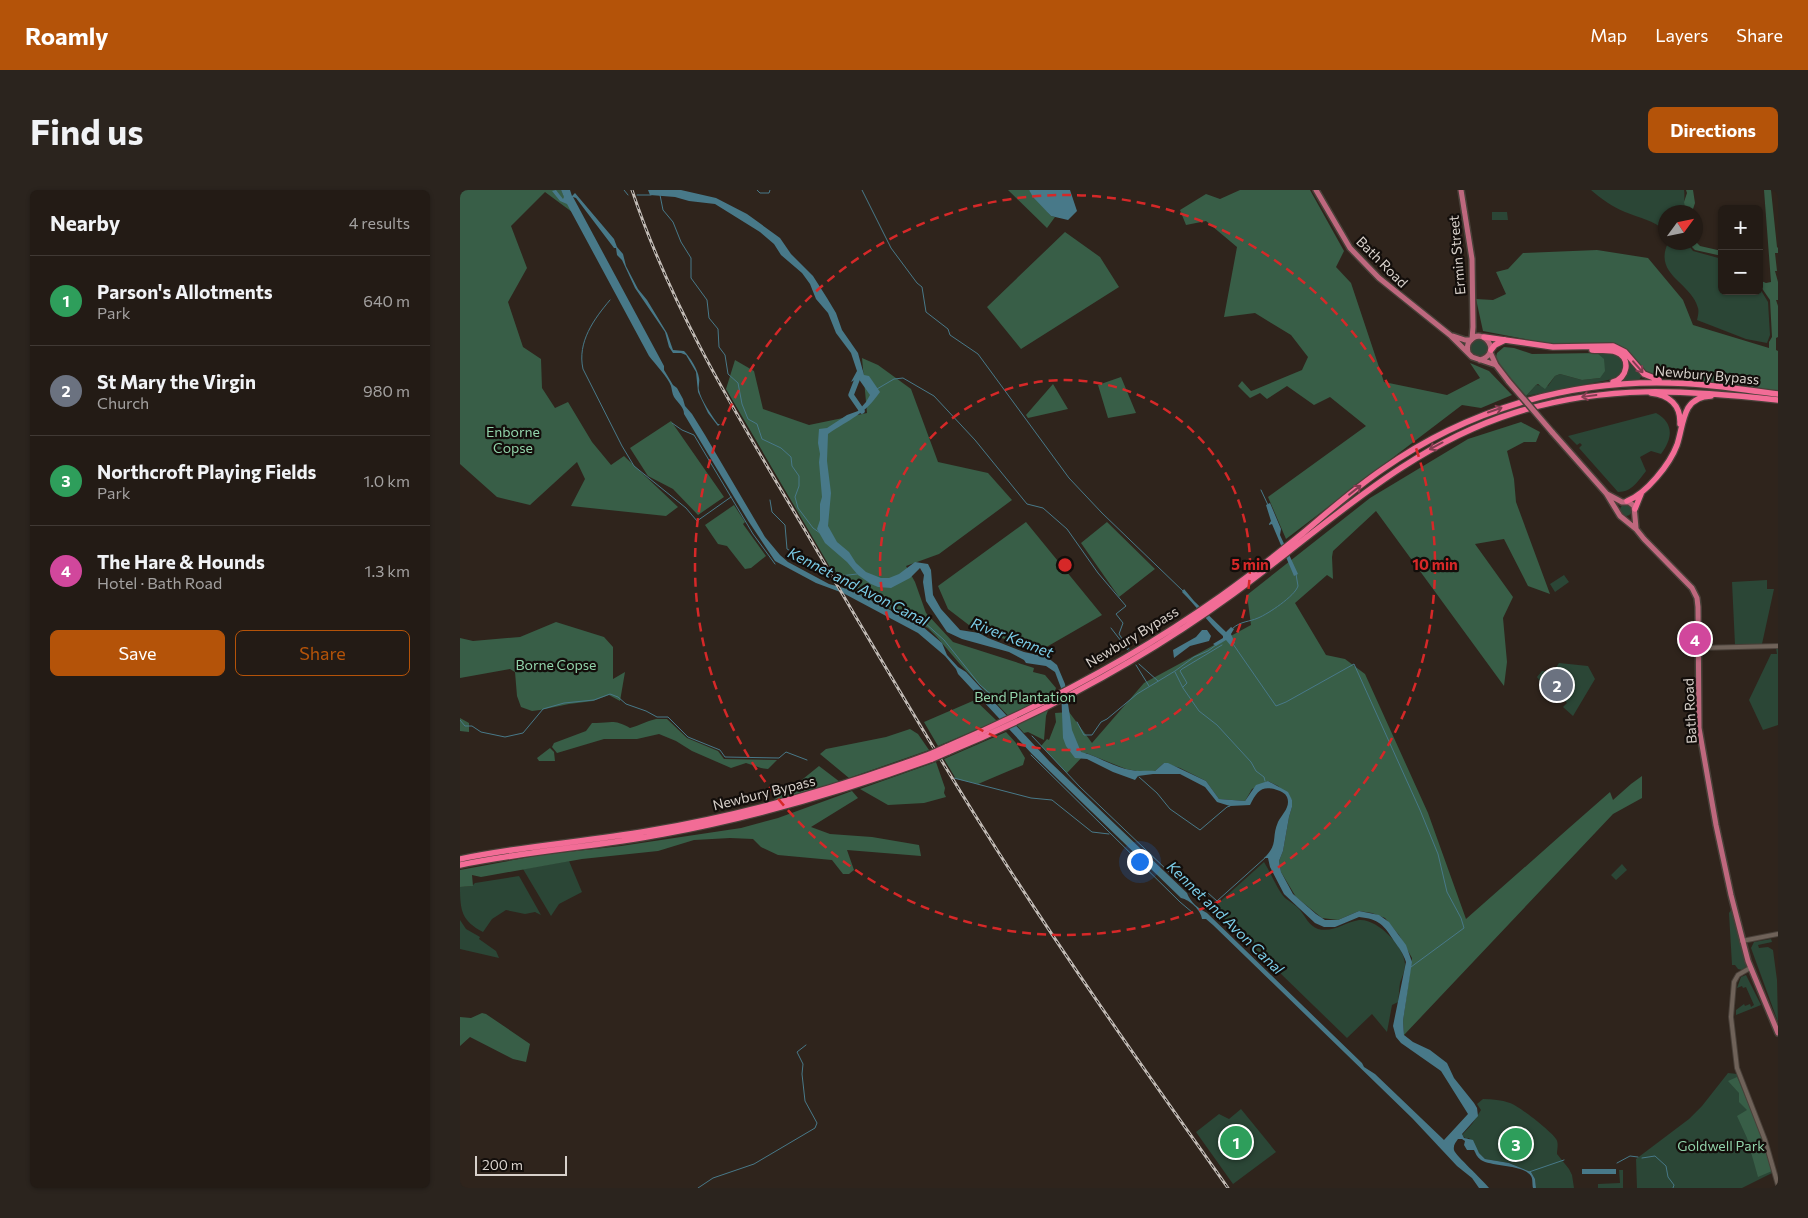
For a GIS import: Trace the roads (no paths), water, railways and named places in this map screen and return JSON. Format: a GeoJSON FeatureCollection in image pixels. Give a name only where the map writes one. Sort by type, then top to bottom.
{"type":"FeatureCollection","features":[{"type":"Feature","properties":{"kind":"highway"},"geometry":{"type":"LineString","coordinates":[[1484,337],[1553,347],[1616,352],[1621,355],[1625,361],[1625,373],[1621,379],[1596,386]]}},
{"type":"Feature","properties":{"kind":"highway"},"geometry":{"type":"LineString","coordinates":[[1490,351],[1494,345],[1505,340]]}},
{"type":"Feature","properties":{"kind":"highway"},"geometry":{"type":"LineString","coordinates":[[1580,348],[1616,347],[1625,352],[1646,376],[1654,379],[1686,383]]}},
{"type":"Feature","properties":{"kind":"highway","name":"Newbury Bypass"},"geometry":{"type":"LineString","coordinates":[[1291,546],[1376,474],[1428,441],[1482,415],[1512,405],[1561,392],[1596,386],[1640,382],[1686,383],[1778,394]]}},
{"type":"Feature","properties":{"kind":"highway","name":"Newbury Bypass"},"geometry":{"type":"LineString","coordinates":[[460,859],[502,851],[616,836],[744,812],[862,784],[947,750],[1015,720],[1074,690],[1198,615],[1384,478],[1456,436],[1502,417],[1541,405],[1584,396],[1621,392],[1662,390],[1778,400]]}},
{"type":"Feature","properties":{"kind":"highway"},"geometry":{"type":"LineString","coordinates":[[1621,392],[1653,394],[1670,399],[1680,413],[1680,434]]}},
{"type":"Feature","properties":{"kind":"highway"},"geometry":{"type":"LineString","coordinates":[[1624,502],[1642,492],[1667,464],[1674,453],[1687,409],[1694,402],[1707,396],[1729,395]]}},
{"type":"Feature","properties":{"kind":"highway"},"geometry":{"type":"LineString","coordinates":[[1635,510],[1642,492]]}},
{"type":"Feature","properties":{"kind":"highway","name":"Newbury Bypass"},"geometry":{"type":"LineString","coordinates":[[460,865],[527,853],[631,840],[705,826],[778,809],[931,756]]}},
{"type":"Feature","properties":{"kind":"main road","name":"Bath Road"},"geometry":{"type":"LineString","coordinates":[[1316,190],[1337,228],[1360,260],[1385,284],[1450,335],[1469,354]]}},
{"type":"Feature","properties":{"kind":"main road","name":"Ermin Street"},"geometry":{"type":"LineString","coordinates":[[1462,190],[1471,243],[1474,318],[1471,339]]}},
{"type":"Feature","properties":{"kind":"main road","name":"Ermin Street"},"geometry":{"type":"LineString","coordinates":[[1474,318],[1479,332],[1484,337]]}},
{"type":"Feature","properties":{"kind":"main road","name":"Bath Road"},"geometry":{"type":"LineString","coordinates":[[1450,335],[1462,340],[1471,339]]}},
{"type":"Feature","properties":{"kind":"main road"},"geometry":{"type":"LineString","coordinates":[[1496,365],[1474,359],[1469,354],[1467,347],[1471,339],[1477,336],[1484,337],[1489,342],[1490,351],[1496,365],[1606,494],[1620,516],[1624,518],[1632,517],[1635,510]]}},
{"type":"Feature","properties":{"kind":"main road"},"geometry":{"type":"LineString","coordinates":[[1480,360],[1486,358],[1490,351]]}},
{"type":"Feature","properties":{"kind":"main road"},"geometry":{"type":"LineString","coordinates":[[1606,494],[1632,504],[1635,510],[1636,529]]}},
{"type":"Feature","properties":{"kind":"main road"},"geometry":{"type":"LineString","coordinates":[[1618,511],[1618,506],[1624,502]]}},
{"type":"Feature","properties":{"kind":"main road","name":"Bath Road"},"geometry":{"type":"LineString","coordinates":[[1624,518],[1695,593],[1698,604],[1700,734],[1724,864],[1750,968],[1778,1034]]}},
{"type":"Feature","properties":{"kind":"street"},"geometry":{"type":"LineString","coordinates":[[1699,648],[1778,646]]}},
{"type":"Feature","properties":{"kind":"street"},"geometry":{"type":"LineString","coordinates":[[1742,941],[1778,934]]}},
{"type":"Feature","properties":{"kind":"street"},"geometry":{"type":"LineString","coordinates":[[1750,968],[1738,975],[1733,985],[1731,1017],[1736,1068],[1766,1140],[1778,1185]]}},
{"type":"Feature","properties":{"kind":"water"},"geometry":{"type":"Polygon","coordinates":[[[556,190],[563,199],[561,190],[570,190],[572,196],[575,193],[614,239],[617,247],[623,254],[626,266],[638,289],[667,333],[673,350],[684,351],[691,360],[698,375],[700,394],[718,424],[720,424],[718,426],[708,413],[698,392],[696,372],[686,355],[673,353],[669,347],[665,332],[635,288],[622,260],[617,255],[616,248],[614,248],[576,198],[573,197],[664,366],[664,370],[677,388],[685,406],[705,435],[765,537],[780,555],[788,562],[829,584],[851,590],[923,627],[942,643],[947,655],[958,667],[966,672],[1050,762],[1187,893],[1195,905],[1207,913],[1364,1067],[1375,1074],[1444,1140],[1468,1114],[1441,1071],[1401,1043],[1396,1037],[1393,1026],[1406,962],[1401,951],[1384,927],[1372,919],[1359,917],[1335,927],[1324,927],[1315,923],[1284,894],[1270,867],[1268,858],[1264,858],[1272,849],[1278,822],[1288,804],[1285,794],[1267,788],[1261,790],[1255,796],[1250,805],[1230,806],[1217,802],[1205,787],[1180,774],[1138,776],[1135,780],[1087,759],[1075,758],[1066,746],[1063,738],[1061,688],[1055,672],[1046,666],[1026,663],[1009,652],[962,639],[947,632],[926,601],[923,582],[924,575],[920,568],[910,578],[891,588],[878,587],[858,575],[847,562],[825,543],[817,529],[820,520],[822,497],[818,443],[819,429],[827,428],[847,415],[858,411],[870,395],[858,378],[851,382],[857,371],[851,353],[836,333],[828,313],[816,299],[810,284],[802,273],[781,255],[774,244],[760,232],[715,204],[650,195],[648,190],[681,190],[716,198],[747,214],[780,238],[791,254],[813,276],[836,313],[842,330],[858,353],[864,375],[869,376],[880,392],[862,411],[828,434],[827,461],[831,493],[828,526],[837,542],[849,552],[856,563],[866,572],[881,578],[889,578],[899,574],[915,562],[928,564],[931,570],[933,595],[941,609],[960,630],[979,633],[1024,652],[1047,657],[1057,665],[1065,684],[1072,730],[1081,752],[1134,771],[1155,771],[1164,763],[1168,763],[1206,781],[1219,799],[1245,801],[1256,785],[1268,781],[1288,792],[1292,800],[1292,807],[1283,851],[1279,861],[1281,872],[1293,894],[1325,920],[1338,920],[1359,911],[1379,915],[1389,922],[1406,945],[1412,962],[1403,1021],[1404,1035],[1413,1042],[1430,1050],[1447,1063],[1454,1078],[1477,1108],[1478,1116],[1462,1134],[1464,1138],[1473,1140],[1479,1153],[1485,1159],[1509,1163],[1531,1172],[1535,1179],[1536,1188],[1533,1188],[1532,1177],[1527,1172],[1481,1160],[1474,1150],[1467,1150],[1464,1145],[1465,1141],[1458,1139],[1454,1150],[1489,1188],[1479,1188],[1472,1178],[1457,1166],[1412,1118],[1213,925],[1206,919],[1202,919],[1200,912],[1194,906],[1181,898],[1032,754],[958,674],[945,656],[918,633],[843,593],[816,583],[775,561],[749,522],[684,414],[682,407],[672,393],[667,379],[649,356],[567,204],[560,201],[552,191],[556,190]]]}},
{"type":"Feature","properties":{"kind":"water"},"geometry":{"type":"Polygon","coordinates":[[[1029,190],[1070,190],[1077,211],[1068,220],[1051,216],[1029,190]]]}},
{"type":"Feature","properties":{"kind":"water"},"geometry":{"type":"Polygon","coordinates":[[[1270,503],[1281,529],[1280,535],[1298,574],[1294,576],[1272,524],[1269,525],[1271,521],[1266,505],[1270,503]]]}},
{"type":"Feature","properties":{"kind":"water"},"geometry":{"type":"Polygon","coordinates":[[[1184,589],[1226,632],[1231,627],[1234,629],[1231,634],[1235,643],[1231,646],[1226,640],[1216,646],[1213,644],[1223,638],[1223,636],[1182,592],[1184,589]]]}},
{"type":"Feature","properties":{"kind":"water"},"geometry":{"type":"Polygon","coordinates":[[[1202,630],[1207,630],[1211,636],[1209,641],[1190,646],[1174,658],[1173,650],[1196,637],[1202,630]]]}},
{"type":"Feature","properties":{"kind":"water"},"geometry":{"type":"Polygon","coordinates":[[[1582,1169],[1616,1169],[1616,1174],[1582,1174],[1582,1169]]]}},
{"type":"Feature","properties":{"kind":"waterway"},"geometry":{"type":"LineString","coordinates":[[624,190],[628,195]]}},
{"type":"Feature","properties":{"kind":"waterway"},"geometry":{"type":"LineString","coordinates":[[757,190],[760,193],[769,193],[770,190]]}},
{"type":"Feature","properties":{"kind":"waterway"},"geometry":{"type":"LineString","coordinates":[[862,190],[891,248],[922,287],[926,312],[948,329],[950,335],[978,354],[1069,478],[1102,513],[1184,592]]}},
{"type":"Feature","properties":{"kind":"waterway"},"geometry":{"type":"LineString","coordinates":[[637,195],[651,195]]}},
{"type":"Feature","properties":{"kind":"waterway"},"geometry":{"type":"LineString","coordinates":[[660,195],[663,210],[673,222],[681,242],[691,258],[691,278],[707,300],[709,318],[718,329],[719,347],[725,355],[728,374],[738,383],[742,404],[748,419],[757,424],[762,439],[781,448],[791,457],[792,466],[799,476],[799,486],[795,497],[798,508],[813,528],[820,533]]}},
{"type":"Feature","properties":{"kind":"waterway"},"geometry":{"type":"LineString","coordinates":[[610,300],[588,332],[582,350],[583,369],[634,466],[686,508],[697,521],[731,497]]}},
{"type":"Feature","properties":{"kind":"waterway","name":"River Kennet"},"geometry":{"type":"LineString","coordinates":[[860,372],[851,395],[862,411]]}},
{"type":"Feature","properties":{"kind":"waterway"},"geometry":{"type":"LineString","coordinates":[[877,389],[894,379],[903,378],[934,396],[975,440],[1027,504],[1043,508],[1067,529],[1098,573],[1126,606],[1116,614],[1123,623],[1119,634],[1129,649]]}},
{"type":"Feature","properties":{"kind":"waterway"},"geometry":{"type":"LineString","coordinates":[[672,423],[694,435],[753,534],[775,564]]}},
{"type":"Feature","properties":{"kind":"waterway"},"geometry":{"type":"LineString","coordinates":[[1261,490],[1268,505]]}},
{"type":"Feature","properties":{"kind":"waterway","name":"Kennet and Avon Canal"},"geometry":{"type":"LineString","coordinates":[[770,500],[772,512],[785,525],[787,549],[798,555],[807,565],[828,577],[838,578],[840,576],[857,574]]}},
{"type":"Feature","properties":{"kind":"waterway"},"geometry":{"type":"LineString","coordinates":[[1233,628],[1262,616],[1292,595],[1298,586],[1296,574]]}},
{"type":"Feature","properties":{"kind":"waterway","name":"Kennet and Avon Canal"},"geometry":{"type":"LineString","coordinates":[[840,576],[875,598],[924,622],[944,640],[980,685],[999,701]]}},
{"type":"Feature","properties":{"kind":"waterway"},"geometry":{"type":"LineString","coordinates":[[1111,628],[1128,650]]}},
{"type":"Feature","properties":{"kind":"waterway"},"geometry":{"type":"LineString","coordinates":[[1233,644],[1276,706],[1354,664],[1420,810],[1438,854],[1447,892],[1461,918],[1464,928],[1411,967]]}},
{"type":"Feature","properties":{"kind":"waterway"},"geometry":{"type":"LineString","coordinates":[[1077,722],[1084,735],[1092,735],[1101,722],[1137,694],[1216,645]]}},
{"type":"Feature","properties":{"kind":"waterway"},"geometry":{"type":"LineString","coordinates":[[1183,687],[1187,683],[1180,671],[1222,645]]}},
{"type":"Feature","properties":{"kind":"waterway"},"geometry":{"type":"LineString","coordinates":[[1139,664],[1158,681]]}},
{"type":"Feature","properties":{"kind":"waterway"},"geometry":{"type":"LineString","coordinates":[[1136,665],[1149,686]]}},
{"type":"Feature","properties":{"kind":"waterway"},"geometry":{"type":"LineString","coordinates":[[1175,672],[1183,688],[1199,711],[1217,725],[1251,762],[1256,771],[1264,777],[1265,781]]}},
{"type":"Feature","properties":{"kind":"waterway"},"geometry":{"type":"LineString","coordinates":[[460,720],[465,726],[472,726],[481,732],[505,737],[523,733],[543,709],[564,703],[594,700],[610,694],[618,697],[626,704],[657,717],[668,717],[688,737],[720,750],[725,757],[779,758],[786,752],[807,760]]}},
{"type":"Feature","properties":{"kind":"waterway","name":"Kennet and Avon Canal"},"geometry":{"type":"LineString","coordinates":[[1032,736],[1080,787],[1190,892],[1199,889],[1208,893],[1217,901],[1266,857]]}},
{"type":"Feature","properties":{"kind":"waterway"},"geometry":{"type":"LineString","coordinates":[[1031,755],[1193,913]]}},
{"type":"Feature","properties":{"kind":"waterway"},"geometry":{"type":"LineString","coordinates":[[1139,777],[1157,793],[1170,809],[1200,830],[1230,806]]}},
{"type":"Feature","properties":{"kind":"waterway"},"geometry":{"type":"LineString","coordinates":[[954,778],[1031,798],[1052,800],[1092,832],[1109,834]]}},
{"type":"Feature","properties":{"kind":"waterway"},"geometry":{"type":"LineString","coordinates":[[698,1188],[713,1178],[754,1164],[815,1128],[817,1123],[805,1101],[802,1074],[803,1064],[797,1052],[806,1045]]}},
{"type":"Feature","properties":{"kind":"waterway"},"geometry":{"type":"LineString","coordinates":[[1617,1163],[1630,1156],[1638,1157]]}},
{"type":"Feature","properties":{"kind":"waterway"},"geometry":{"type":"LineString","coordinates":[[1642,1158],[1655,1156],[1666,1166],[1668,1177],[1674,1185],[1673,1188]]}},
{"type":"Feature","properties":{"kind":"waterway"},"geometry":{"type":"LineString","coordinates":[[1529,1172],[1564,1160]]}},
{"type":"Feature","properties":{"kind":"railway"},"geometry":{"type":"LineString","coordinates":[[632,190],[670,285],[716,377],[906,703],[1053,936],[1228,1188]]}},
{"type":"Feature","properties":{"kind":"place","name":"The Hare & Hounds"},"geometry":{"type":"Point","coordinates":[1695,639]}},
{"type":"Feature","properties":{"kind":"place","name":"St Mary the Virgin"},"geometry":{"type":"Point","coordinates":[1557,685]}},
{"type":"Feature","properties":{"kind":"place","name":"Parson's Allotments"},"geometry":{"type":"Point","coordinates":[1236,1142]}},
{"type":"Feature","properties":{"kind":"place","name":"Northcroft Playing Fields"},"geometry":{"type":"Point","coordinates":[1516,1144]}},
{"type":"Feature","properties":{"kind":"park label","name":"Enborne Copse"},"geometry":{"type":"Point","coordinates":[513,440]}},
{"type":"Feature","properties":{"kind":"park label","name":"Borne Copse"},"geometry":{"type":"Point","coordinates":[556,665]}},
{"type":"Feature","properties":{"kind":"park label","name":"Bend Plantation"},"geometry":{"type":"Point","coordinates":[1025,697]}},
{"type":"Feature","properties":{"kind":"park label","name":"Goldwell Park"},"geometry":{"type":"Point","coordinates":[1721,1146]}}]}
